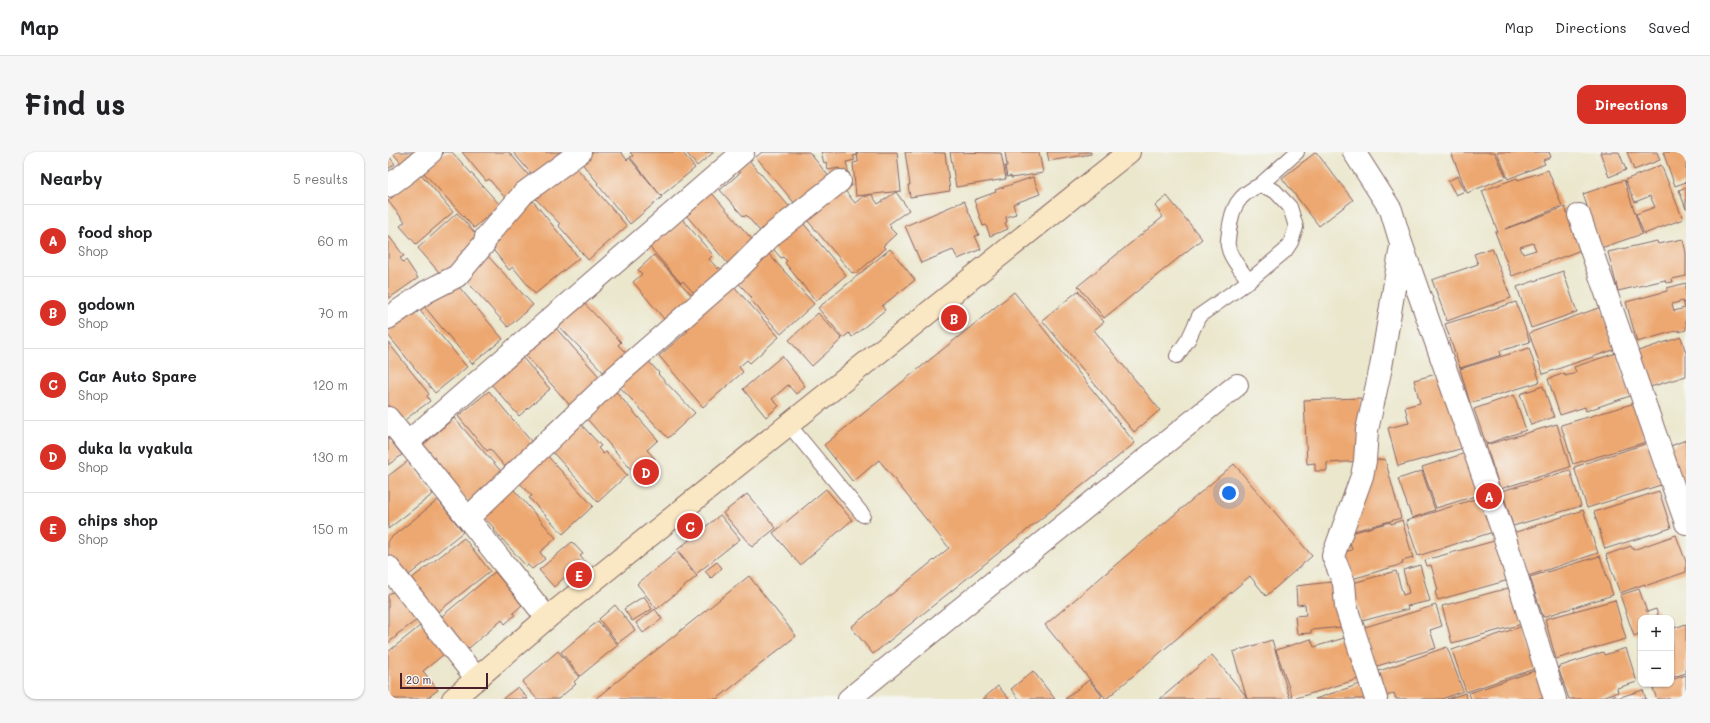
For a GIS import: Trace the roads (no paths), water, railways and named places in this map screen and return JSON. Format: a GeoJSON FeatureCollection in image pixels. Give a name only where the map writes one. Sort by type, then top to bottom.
{"type":"FeatureCollection","features":[{"type":"Feature","properties":{"kind":"street"},"geometry":{"type":"LineString","coordinates":[[388,186],[431,152]]}},
{"type":"Feature","properties":{"kind":"street"},"geometry":{"type":"LineString","coordinates":[[388,318],[426,292],[457,276],[484,244],[486,237],[524,193],[580,152]]}},
{"type":"Feature","properties":{"kind":"street"},"geometry":{"type":"LineString","coordinates":[[408,442],[743,152]]}},
{"type":"Feature","properties":{"kind":"street"},"geometry":{"type":"LineString","coordinates":[[453,699],[548,618],[1129,152]]}},
{"type":"Feature","properties":{"kind":"street"},"geometry":{"type":"LineString","coordinates":[[1354,152],[1391,210],[1401,243],[1503,532],[1556,699]]}},
{"type":"Feature","properties":{"kind":"street"},"geometry":{"type":"LineString","coordinates":[[468,518],[616,376],[732,275],[774,233],[840,181]]}},
{"type":"Feature","properties":{"kind":"street"},"geometry":{"type":"LineString","coordinates":[[1579,215],[1686,523]]}},
{"type":"Feature","properties":{"kind":"street"},"geometry":{"type":"LineString","coordinates":[[1376,699],[1346,608],[1344,583],[1333,556],[1362,476],[1365,461],[1367,430],[1382,366],[1401,243]]}},
{"type":"Feature","properties":{"kind":"street"},"geometry":{"type":"LineString","coordinates":[[849,699],[1237,384]]}},
{"type":"Feature","properties":{"kind":"street"},"geometry":{"type":"LineString","coordinates":[[388,418],[548,618]]}},
{"type":"Feature","properties":{"kind":"street"},"geometry":{"type":"LineString","coordinates":[[388,567],[477,679]]}},
{"type":"Feature","properties":{"kind":"lane"},"geometry":{"type":"LineString","coordinates":[[1249,281],[1233,257],[1228,246],[1231,216],[1238,201],[1248,191],[1260,185],[1297,152]]}},
{"type":"Feature","properties":{"kind":"lane"},"geometry":{"type":"LineString","coordinates":[[1177,356],[1189,338],[1199,316],[1249,281],[1285,252],[1291,242],[1296,227],[1290,207],[1276,191],[1260,185]]}},
{"type":"Feature","properties":{"kind":"lane"},"geometry":{"type":"LineString","coordinates":[[789,425],[863,515]]}},
{"type":"Feature","properties":{"kind":"place","name":"godown"},"geometry":{"type":"Point","coordinates":[954,318]}},
{"type":"Feature","properties":{"kind":"place","name":"duka la vyakula"},"geometry":{"type":"Point","coordinates":[646,472]}},
{"type":"Feature","properties":{"kind":"place","name":"food shop"},"geometry":{"type":"Point","coordinates":[1489,496]}},
{"type":"Feature","properties":{"kind":"place","name":"Car Auto Spare"},"geometry":{"type":"Point","coordinates":[690,526]}},
{"type":"Feature","properties":{"kind":"place","name":"chips shop"},"geometry":{"type":"Point","coordinates":[579,575]}}]}
